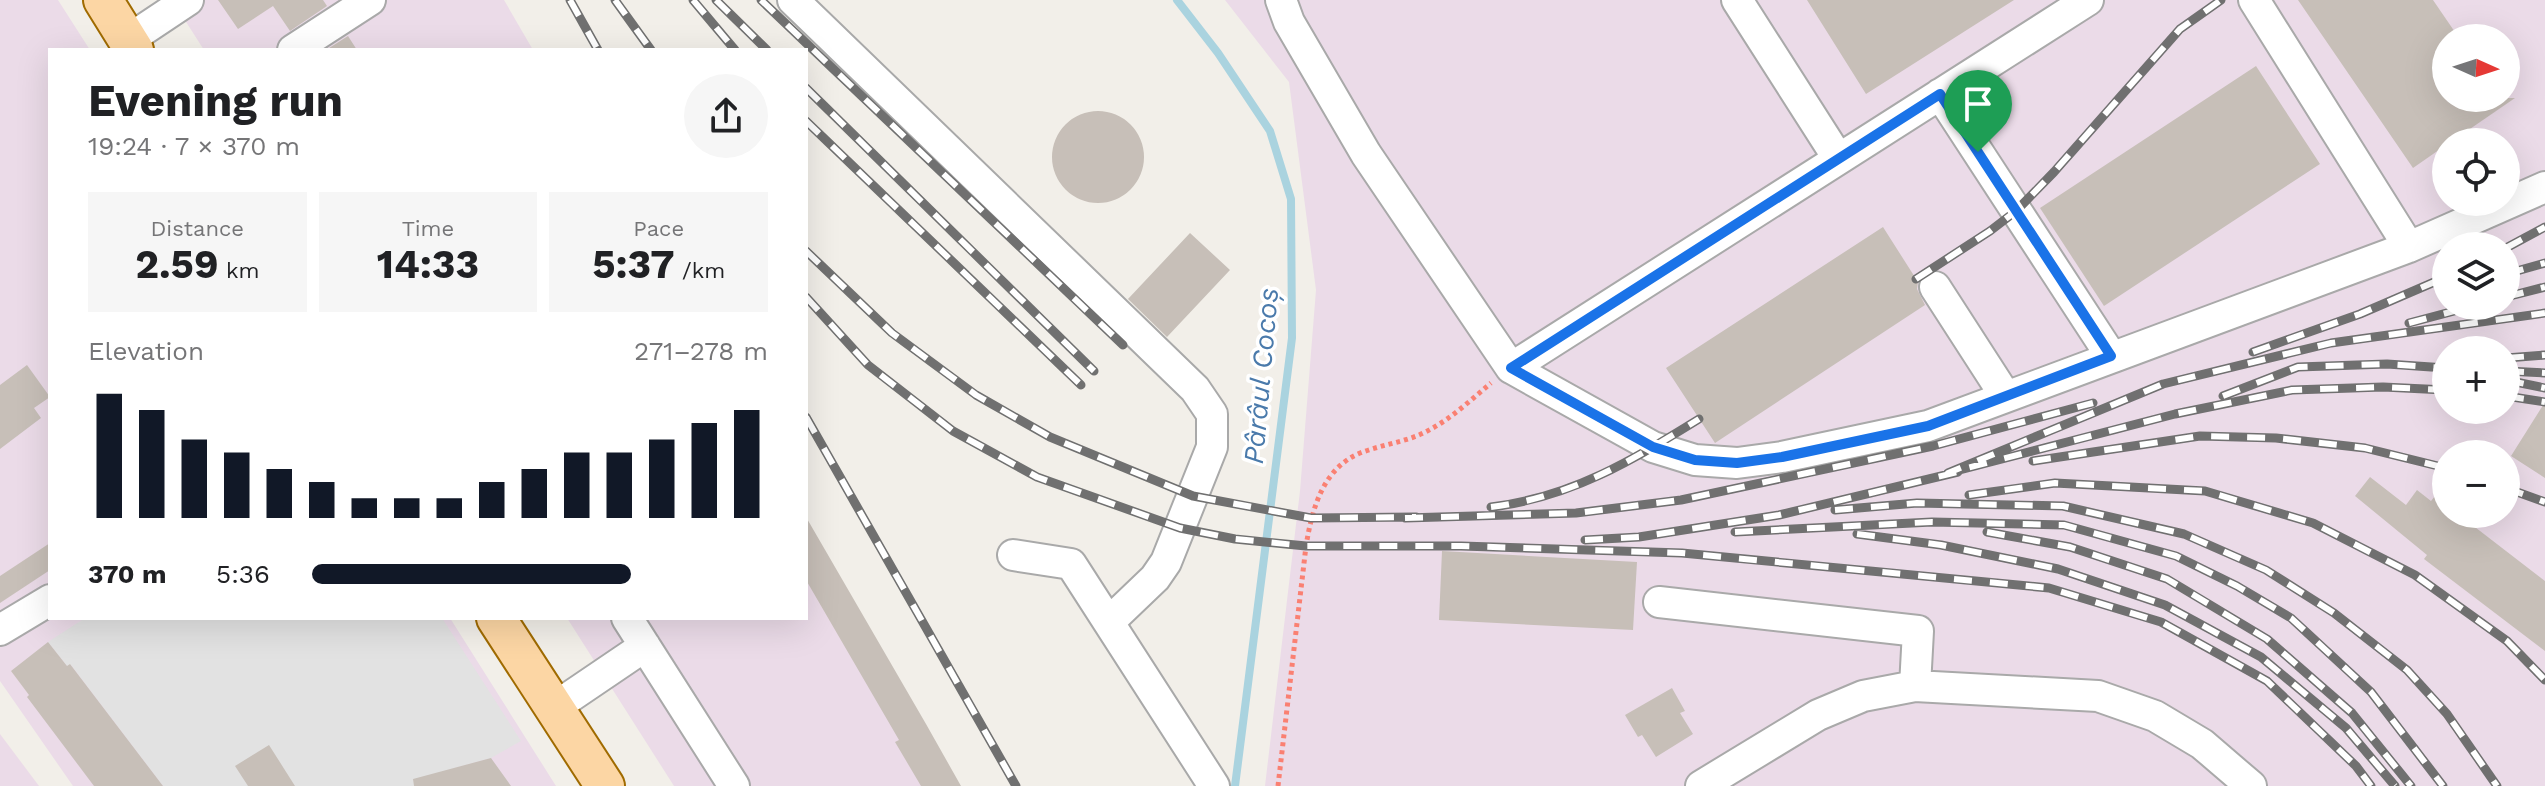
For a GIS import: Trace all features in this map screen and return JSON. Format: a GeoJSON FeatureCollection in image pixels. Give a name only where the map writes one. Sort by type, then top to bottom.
{"type":"FeatureCollection","features":[{"type":"Feature","properties":{"kind":"main road"},"geometry":{"type":"LineString","coordinates":[[103,0],[131,45]]}},
{"type":"Feature","properties":{"kind":"main road"},"geometry":{"type":"LineString","coordinates":[[497,620],[605,786]]}},
{"type":"Feature","properties":{"kind":"lane"},"geometry":{"type":"LineString","coordinates":[[131,45],[188,0]]}},
{"type":"Feature","properties":{"kind":"lane"},"geometry":{"type":"LineString","coordinates":[[296,48],[370,0]]}},
{"type":"Feature","properties":{"kind":"lane"},"geometry":{"type":"LineString","coordinates":[[793,0],[1205,400],[1212,414],[1212,447],[1174,545],[1155,578],[1109,622]]}},
{"type":"Feature","properties":{"kind":"lane"},"geometry":{"type":"LineString","coordinates":[[1281,0],[1289,22],[1366,154],[1511,368],[1653,447],[1695,460],[1737,463],[1782,457],[1928,426],[2409,247],[2545,187]]}},
{"type":"Feature","properties":{"kind":"lane"},"geometry":{"type":"LineString","coordinates":[[1737,0],[1838,158]]}},
{"type":"Feature","properties":{"kind":"lane"},"geometry":{"type":"LineString","coordinates":[[1511,368],[2088,0]]}},
{"type":"Feature","properties":{"kind":"lane"},"geometry":{"type":"LineString","coordinates":[[2254,0],[2409,247]]}},
{"type":"Feature","properties":{"kind":"lane"},"geometry":{"type":"LineString","coordinates":[[1940,94],[2111,356]]}},
{"type":"Feature","properties":{"kind":"lane"},"geometry":{"type":"LineString","coordinates":[[1935,287],[2006,397]]}},
{"type":"Feature","properties":{"kind":"lane"},"geometry":{"type":"LineString","coordinates":[[1013,555],[1071,564],[1209,779]]}},
{"type":"Feature","properties":{"kind":"lane"},"geometry":{"type":"LineString","coordinates":[[0,630],[48,601]]}},
{"type":"Feature","properties":{"kind":"lane"},"geometry":{"type":"LineString","coordinates":[[1659,602],[1918,631],[1915,686]]}},
{"type":"Feature","properties":{"kind":"lane"},"geometry":{"type":"LineString","coordinates":[[628,620],[734,786]]}},
{"type":"Feature","properties":{"kind":"lane"},"geometry":{"type":"LineString","coordinates":[[555,707],[645,646]]}},
{"type":"Feature","properties":{"kind":"lane"},"geometry":{"type":"LineString","coordinates":[[1701,786],[1818,715],[1863,696],[1915,686],[2098,696],[2155,716],[2202,744],[2251,786]]}},
{"type":"Feature","properties":{"kind":"path"},"geometry":{"type":"LineString","coordinates":[[1278,786],[1306,546],[1319,496],[1332,473],[1357,454],[1407,440],[1432,429],[1511,368]]}},
{"type":"Feature","properties":{"kind":"shaded area"},"geometry":{"type":"Polygon","coordinates":[[[0,0],[58,0],[89,48],[48,48],[48,620],[451,620],[556,786],[73,786],[0,681],[0,0]]]}},
{"type":"Feature","properties":{"kind":"shaded area"},"geometry":{"type":"Polygon","coordinates":[[[172,0],[504,0],[532,48],[203,48],[172,0]]]}},
{"type":"Feature","properties":{"kind":"shaded area"},"geometry":{"type":"Polygon","coordinates":[[[1225,0],[2545,0],[2545,786],[1265,786],[1300,491],[1316,290],[1289,82],[1225,0]]]}},
{"type":"Feature","properties":{"kind":"shaded area"},"geometry":{"type":"Polygon","coordinates":[[[808,527],[957,786],[674,786],[568,620],[808,620],[808,527]]]}},
{"type":"Feature","properties":{"kind":"shaded area"},"geometry":{"type":"Polygon","coordinates":[[[82,620],[443,620],[521,741],[491,758],[448,770],[433,786],[163,786],[71,665],[67,666],[48,642],[82,620]]]}},
{"type":"Feature","properties":{"kind":"shaded area"},"geometry":{"type":"Polygon","coordinates":[[[0,734],[39,786],[0,786],[0,734]]]}},
{"type":"Feature","properties":{"kind":"building"},"geometry":{"type":"Polygon","coordinates":[[[218,0],[323,0],[327,6],[290,31],[273,6],[238,29],[218,0]]]}},
{"type":"Feature","properties":{"kind":"building"},"geometry":{"type":"Polygon","coordinates":[[[1807,0],[2014,0],[1866,94],[1807,0]]]}},
{"type":"Feature","properties":{"kind":"building"},"geometry":{"type":"Polygon","coordinates":[[[2298,0],[2433,0],[2449,24],[2432,24],[2432,112],[2495,112],[2471,128],[2432,128],[2432,155],[2413,168],[2298,0]]]}},
{"type":"Feature","properties":{"kind":"building"},"geometry":{"type":"Polygon","coordinates":[[[348,36],[356,48],[329,48],[348,36]]]}},
{"type":"Feature","properties":{"kind":"building"},"geometry":{"type":"Polygon","coordinates":[[[2256,66],[2320,164],[2104,306],[2040,208],[2256,66]]]}},
{"type":"Feature","properties":{"kind":"building"},"geometry":{"type":"Polygon","coordinates":[[[1089,111],[1107,111],[1124,118],[1137,131],[1144,157],[1137,183],[1124,196],[1107,203],[1089,203],[1072,196],[1059,183],[1052,166],[1052,148],[1059,131],[1072,118],[1089,111]]]}},
{"type":"Feature","properties":{"kind":"building"},"geometry":{"type":"Polygon","coordinates":[[[1883,227],[1918,282],[1917,289],[1925,305],[1715,443],[1666,368],[1883,227]]]}},
{"type":"Feature","properties":{"kind":"building"},"geometry":{"type":"Polygon","coordinates":[[[1190,233],[1230,270],[1167,337],[1128,299],[1190,233]]]}},
{"type":"Feature","properties":{"kind":"building"},"geometry":{"type":"Polygon","coordinates":[[[27,365],[48,398],[34,408],[41,418],[0,449],[0,385],[27,365]]]}},
{"type":"Feature","properties":{"kind":"building"},"geometry":{"type":"Polygon","coordinates":[[[2545,402],[2545,478],[2520,462],[2520,442],[2545,402]]]}},
{"type":"Feature","properties":{"kind":"building"},"geometry":{"type":"Polygon","coordinates":[[[2370,477],[2406,505],[2417,490],[2432,500],[2432,528],[2476,528],[2545,581],[2545,651],[2424,559],[2427,555],[2355,496],[2370,477]]]}},
{"type":"Feature","properties":{"kind":"building"},"geometry":{"type":"Polygon","coordinates":[[[808,520],[961,786],[921,786],[895,742],[899,740],[808,583],[808,520]]]}},
{"type":"Feature","properties":{"kind":"building"},"geometry":{"type":"Polygon","coordinates":[[[48,544],[48,571],[0,603],[0,576],[48,544]]]}},
{"type":"Feature","properties":{"kind":"building"},"geometry":{"type":"Polygon","coordinates":[[[1442,551],[1637,562],[1633,630],[1439,620],[1442,551]]]}},
{"type":"Feature","properties":{"kind":"building"},"geometry":{"type":"Polygon","coordinates":[[[48,642],[67,666],[70,664],[163,786],[94,786],[11,671],[48,642]]]}},
{"type":"Feature","properties":{"kind":"building"},"geometry":{"type":"Polygon","coordinates":[[[1672,688],[1685,711],[1680,713],[1693,734],[1656,757],[1642,735],[1638,737],[1625,715],[1672,688]]]}},
{"type":"Feature","properties":{"kind":"building"},"geometry":{"type":"Polygon","coordinates":[[[269,745],[295,786],[248,786],[235,766],[269,745]]]}},
{"type":"Feature","properties":{"kind":"building"},"geometry":{"type":"Polygon","coordinates":[[[491,758],[511,786],[414,786],[413,779],[491,758]]]}},
{"type":"Feature","properties":{"kind":"waterway","name":"Pârâul Cocoș"},"geometry":{"type":"LineString","coordinates":[[1177,0],[1218,53],[1270,131],[1291,199],[1292,338],[1235,786]]}},
{"type":"Feature","properties":{"kind":"railway"},"geometry":{"type":"LineString","coordinates":[[570,0],[597,48]]}},
{"type":"Feature","properties":{"kind":"railway"},"geometry":{"type":"LineString","coordinates":[[615,0],[650,48]]}},
{"type":"Feature","properties":{"kind":"railway"},"geometry":{"type":"LineString","coordinates":[[693,0],[733,48]]}},
{"type":"Feature","properties":{"kind":"railway"},"geometry":{"type":"LineString","coordinates":[[716,0],[765,48]]}},
{"type":"Feature","properties":{"kind":"railway"},"geometry":{"type":"LineString","coordinates":[[761,0],[1123,345]]}},
{"type":"Feature","properties":{"kind":"railway"},"geometry":{"type":"LineString","coordinates":[[1916,279],[2016,211],[2180,29],[2221,0]]}},
{"type":"Feature","properties":{"kind":"railway"},"geometry":{"type":"LineString","coordinates":[[808,90],[1094,371]]}},
{"type":"Feature","properties":{"kind":"railway"},"geometry":{"type":"LineString","coordinates":[[808,123],[1081,385]]}},
{"type":"Feature","properties":{"kind":"railway"},"geometry":{"type":"LineString","coordinates":[[2520,240],[2545,227]]}},
{"type":"Feature","properties":{"kind":"railway"},"geometry":{"type":"LineString","coordinates":[[808,253],[892,333],[976,395],[1050,437],[1193,496],[1311,518],[1416,517]]}},
{"type":"Feature","properties":{"kind":"railway"},"geometry":{"type":"LineString","coordinates":[[2520,270],[2545,263]]}},
{"type":"Feature","properties":{"kind":"railway"},"geometry":{"type":"LineString","coordinates":[[2253,352],[2360,314],[2432,283]]}},
{"type":"Feature","properties":{"kind":"railway"},"geometry":{"type":"LineString","coordinates":[[2520,293],[2545,287]]}},
{"type":"Feature","properties":{"kind":"railway"},"geometry":{"type":"LineString","coordinates":[[808,299],[868,365],[953,431],[1037,477],[1180,528],[1235,539],[1306,546],[1461,546],[1682,553],[2049,588],[2161,622],[2267,681],[2356,766],[2371,786]]}},
{"type":"Feature","properties":{"kind":"railway"},"geometry":{"type":"LineString","coordinates":[[2432,389],[2383,387],[2292,390],[2175,414],[1948,473],[2163,384],[2331,343],[2545,313]]}},
{"type":"Feature","properties":{"kind":"railway"},"geometry":{"type":"LineString","coordinates":[[2409,323],[2432,317]]}},
{"type":"Feature","properties":{"kind":"railway"},"geometry":{"type":"LineString","coordinates":[[2520,357],[2545,355]]}},
{"type":"Feature","properties":{"kind":"railway"},"geometry":{"type":"LineString","coordinates":[[2223,396],[2298,367],[2387,364],[2432,367]]}},
{"type":"Feature","properties":{"kind":"railway"},"geometry":{"type":"LineString","coordinates":[[2520,372],[2545,373]]}},
{"type":"Feature","properties":{"kind":"railway"},"geometry":{"type":"LineString","coordinates":[[2520,383],[2545,388]]}},
{"type":"Feature","properties":{"kind":"railway"},"geometry":{"type":"LineString","coordinates":[[2520,398],[2545,402]]}},
{"type":"Feature","properties":{"kind":"railway"},"geometry":{"type":"LineString","coordinates":[[1405,518],[1576,513],[1681,500],[1933,446],[2093,403]]}},
{"type":"Feature","properties":{"kind":"railway"},"geometry":{"type":"LineString","coordinates":[[1491,507],[1574,486],[1625,463],[1699,419]]}},
{"type":"Feature","properties":{"kind":"railway"},"geometry":{"type":"LineString","coordinates":[[808,421],[1016,786]]}},
{"type":"Feature","properties":{"kind":"railway"},"geometry":{"type":"LineString","coordinates":[[2033,461],[2200,436],[2276,438],[2365,448],[2432,465]]}},
{"type":"Feature","properties":{"kind":"railway"},"geometry":{"type":"LineString","coordinates":[[1585,540],[1639,537],[1779,515],[1958,472]]}},
{"type":"Feature","properties":{"kind":"railway"},"geometry":{"type":"LineString","coordinates":[[1969,495],[2055,483],[2205,491],[2313,523],[2415,575],[2507,641],[2545,680]]}},
{"type":"Feature","properties":{"kind":"railway"},"geometry":{"type":"LineString","coordinates":[[2520,493],[2545,502]]}},
{"type":"Feature","properties":{"kind":"railway"},"geometry":{"type":"LineString","coordinates":[[1835,510],[1917,503],[2063,506],[2184,534],[2266,570],[2334,613],[2407,670],[2447,714],[2497,786]]}},
{"type":"Feature","properties":{"kind":"railway"},"geometry":{"type":"LineString","coordinates":[[1735,532],[1932,522],[2064,525],[2176,556],[2237,586],[2291,618],[2371,692],[2443,786]]}},
{"type":"Feature","properties":{"kind":"railway"},"geometry":{"type":"LineString","coordinates":[[1987,532],[2070,547],[2167,579],[2267,639],[2352,713],[2411,786]]}},
{"type":"Feature","properties":{"kind":"railway"},"geometry":{"type":"LineString","coordinates":[[1857,534],[1941,545],[2058,569],[2165,605],[2261,657],[2346,728],[2395,786]]}},
{"type":"Feature","properties":{"kind":"route"},"geometry":{"type":"LineString","coordinates":[[1940,94],[1978,152],[2111,356],[1928,426],[1782,457],[1737,463],[1695,460],[1653,447],[1511,368],[1940,94]]}}]}
